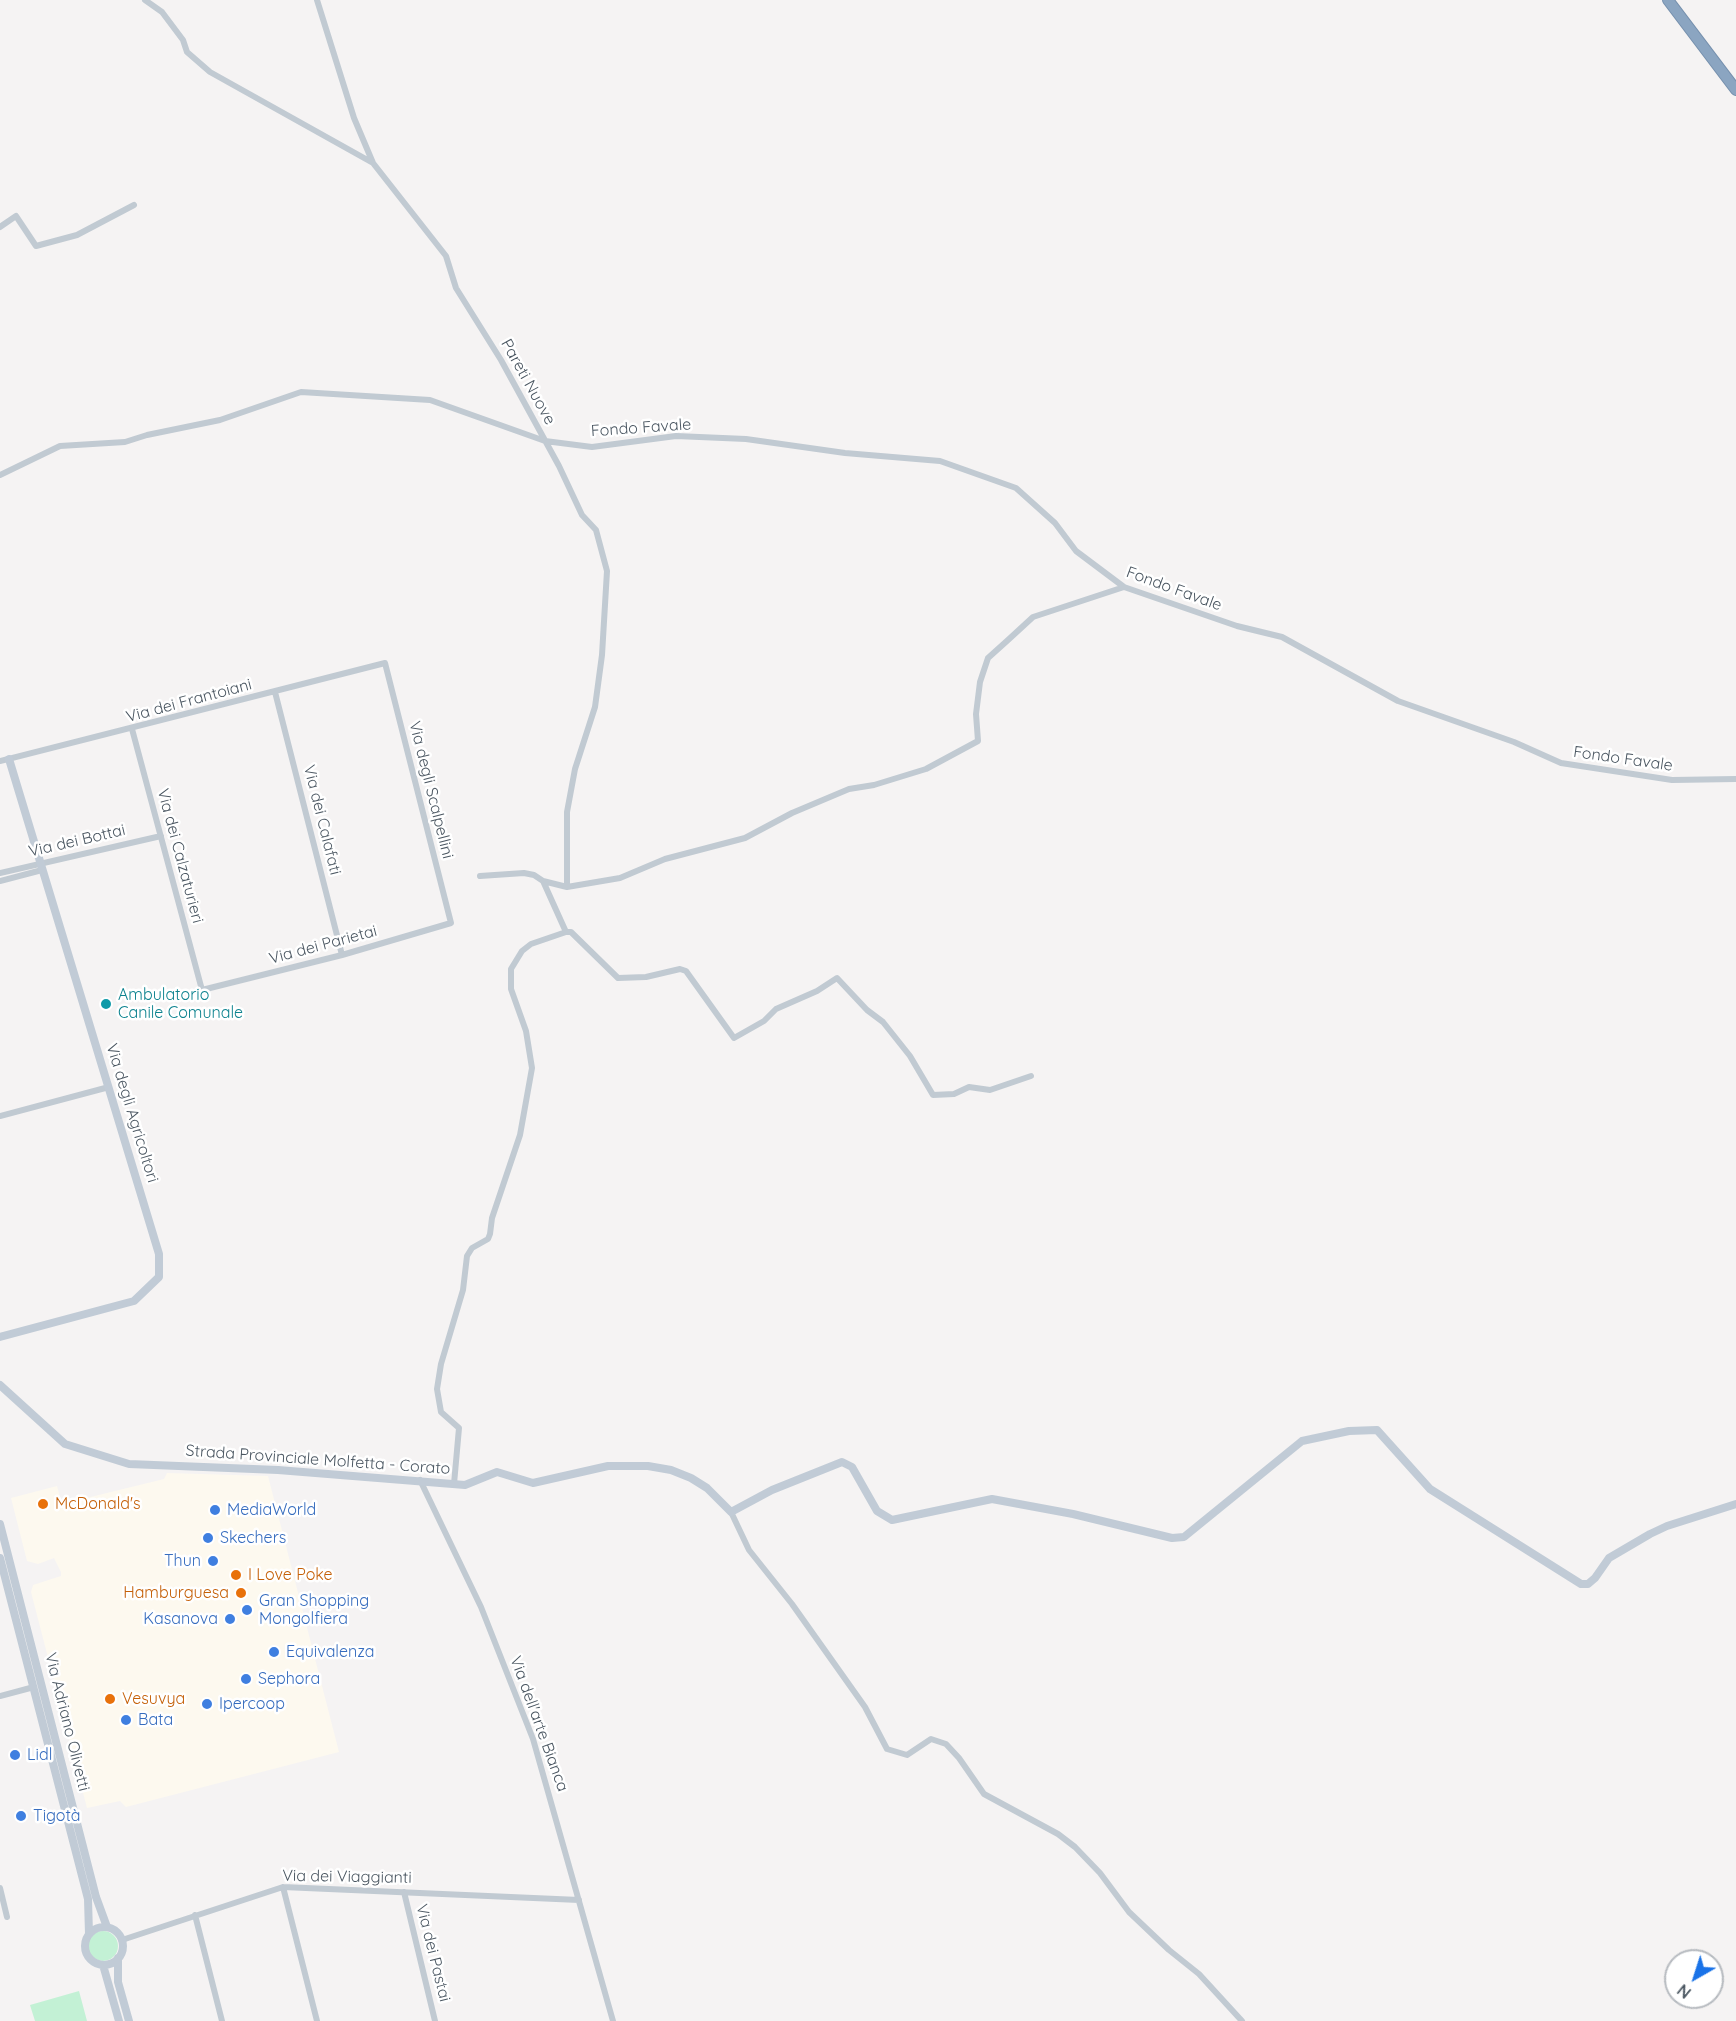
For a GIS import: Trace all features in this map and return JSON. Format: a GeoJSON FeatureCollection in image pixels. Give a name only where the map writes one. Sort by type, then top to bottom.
{"type":"FeatureCollection","features":[{"type":"Feature","properties":{"kind":"highway"},"geometry":{"type":"LineString","coordinates":[[1668,0],[1736,90]]}},
{"type":"Feature","properties":{"kind":"highway"},"geometry":{"type":"LineString","coordinates":[[1676,0],[1736,79]]}},
{"type":"Feature","properties":{"kind":"street","name":"Pareti Nuove"},"geometry":{"type":"LineString","coordinates":[[145,0],[162,12],[183,40],[187,52],[210,72],[373,163],[446,256],[456,288],[501,360],[545,441]]}},
{"type":"Feature","properties":{"kind":"street"},"geometry":{"type":"LineString","coordinates":[[317,0],[354,118],[373,163]]}},
{"type":"Feature","properties":{"kind":"street"},"geometry":{"type":"LineString","coordinates":[[0,227],[16,216],[36,246],[77,235],[134,204]]}},
{"type":"Feature","properties":{"kind":"street","name":"Pareti Nuove"},"geometry":{"type":"LineString","coordinates":[[0,475],[60,446],[124,442],[220,420],[301,392],[430,400],[545,441]]}},
{"type":"Feature","properties":{"kind":"street","name":"Fondo Favale"},"geometry":{"type":"LineString","coordinates":[[545,441],[592,447],[676,436],[746,439],[828,451],[889,455],[954,464],[1016,488],[1029,497],[1055,523],[1076,550],[1124,587],[1237,626],[1282,637],[1398,701],[1514,742],[1561,764],[1672,780],[1736,779]]}},
{"type":"Feature","properties":{"kind":"street"},"geometry":{"type":"LineString","coordinates":[[545,441],[582,515],[596,530],[607,571],[602,655],[595,707],[575,769],[567,812],[567,886]]}},
{"type":"Feature","properties":{"kind":"street"},"geometry":{"type":"LineString","coordinates":[[480,876],[524,873],[567,886],[620,878],[687,852],[744,838],[792,813],[849,789],[874,785],[926,769],[978,741],[976,714],[980,682],[988,658],[1033,617],[1124,587]]}},
{"type":"Feature","properties":{"kind":"street","name":"Via dei Frantoiani"},"geometry":{"type":"LineString","coordinates":[[4,760],[385,663]]}},
{"type":"Feature","properties":{"kind":"street","name":"Via degli Scalpellini"},"geometry":{"type":"LineString","coordinates":[[385,663],[451,923]]}},
{"type":"Feature","properties":{"kind":"street","name":"Via dei Calafati"},"geometry":{"type":"LineString","coordinates":[[275,692],[342,955]]}},
{"type":"Feature","properties":{"kind":"street","name":"Via dei Calzaturieri"},"geometry":{"type":"LineString","coordinates":[[132,729],[202,990]]}},
{"type":"Feature","properties":{"kind":"street","name":"Via degli Agricoltori"},"geometry":{"type":"LineString","coordinates":[[0,1337],[134,1301],[159,1277],[159,1254],[109,1087],[41,866],[4,760]]}},
{"type":"Feature","properties":{"kind":"street","name":"Via dei Bottai"},"geometry":{"type":"LineString","coordinates":[[0,873],[41,866],[160,836]]}},
{"type":"Feature","properties":{"kind":"street","name":"Via dei Bottai"},"geometry":{"type":"LineString","coordinates":[[0,881],[41,866]]}},
{"type":"Feature","properties":{"kind":"street"},"geometry":{"type":"LineString","coordinates":[[543,880],[566,932]]}},
{"type":"Feature","properties":{"kind":"street","name":"Via dei Parietai"},"geometry":{"type":"LineString","coordinates":[[202,990],[342,955],[451,923]]}},
{"type":"Feature","properties":{"kind":"street"},"geometry":{"type":"LineString","coordinates":[[454,1484],[459,1432],[457,1425],[444,1416],[439,1404],[437,1389],[441,1364],[463,1290],[467,1256],[472,1248],[488,1239],[492,1218],[520,1135],[532,1068],[526,1031],[511,989],[511,969],[522,951],[531,944],[571,932],[618,978],[646,977],[680,969],[686,971],[734,1038],[764,1021],[776,1009],[817,991],[837,978],[867,1010],[883,1022],[910,1056],[933,1095],[954,1094],[969,1087],[990,1090],[1031,1076]]}},
{"type":"Feature","properties":{"kind":"street"},"geometry":{"type":"LineString","coordinates":[[0,1116],[109,1087]]}},
{"type":"Feature","properties":{"kind":"street","name":"Strada Provinciale Molfetta - Corato"},"geometry":{"type":"LineString","coordinates":[[0,1385],[65,1444],[116,1461],[420,1480],[465,1485],[497,1472],[533,1483],[621,1465],[658,1467],[691,1478],[707,1488],[731,1512]]}},
{"type":"Feature","properties":{"kind":"street"},"geometry":{"type":"LineString","coordinates":[[1242,2021],[1199,1974],[1169,1950],[1130,1912],[1100,1873],[1075,1847],[1058,1834],[984,1794],[959,1758],[946,1744],[931,1739],[907,1755],[887,1749],[865,1707],[792,1604],[749,1550],[731,1512],[772,1490],[842,1462],[852,1467],[877,1511],[892,1520],[992,1499],[1064,1512],[1178,1539],[1184,1537],[1302,1442],[1349,1431],[1377,1430],[1430,1489],[1581,1584],[1588,1584],[1609,1558],[1650,1534],[1667,1526],[1736,1504]]}},
{"type":"Feature","properties":{"kind":"street","name":"Via dell'arte Bianca"},"geometry":{"type":"LineString","coordinates":[[420,1480],[481,1606],[533,1739],[613,2021]]}},
{"type":"Feature","properties":{"kind":"street","name":"Via Adriano Olivetti"},"geometry":{"type":"LineString","coordinates":[[0,1524],[96,1897],[107,1927],[116,1932],[122,1940]]}},
{"type":"Feature","properties":{"kind":"street","name":"Via Adriano Olivetti"},"geometry":{"type":"LineString","coordinates":[[0,1558],[88,1899],[89,1934],[85,1945],[88,1956],[103,1965],[119,2021]]}},
{"type":"Feature","properties":{"kind":"street"},"geometry":{"type":"LineString","coordinates":[[0,1696],[34,1687]]}},
{"type":"Feature","properties":{"kind":"street"},"geometry":{"type":"LineString","coordinates":[[283,1887],[317,2021]]}},
{"type":"Feature","properties":{"kind":"street","name":"Via dei Viaggianti"},"geometry":{"type":"LineString","coordinates":[[122,1940],[283,1887],[579,1900]]}},
{"type":"Feature","properties":{"kind":"street"},"geometry":{"type":"LineString","coordinates":[[0,1888],[8,1917]]}},
{"type":"Feature","properties":{"kind":"street","name":"Via dei Pastai"},"geometry":{"type":"LineString","coordinates":[[404,1892],[435,2021]]}},
{"type":"Feature","properties":{"kind":"street"},"geometry":{"type":"LineString","coordinates":[[195,1915],[222,2021]]}},
{"type":"Feature","properties":{"kind":"street"},"geometry":{"type":"LineString","coordinates":[[89,1934],[97,1928],[107,1927]]}},
{"type":"Feature","properties":{"kind":"street"},"geometry":{"type":"LineString","coordinates":[[122,1940],[123,1946],[118,1958],[118,1982],[129,2021]]}},
{"type":"Feature","properties":{"kind":"street"},"geometry":{"type":"LineString","coordinates":[[103,1965],[118,1958]]}},
{"type":"Feature","properties":{"kind":"shaded area"},"geometry":{"type":"Polygon","coordinates":[[[167,1473],[268,1476],[339,1752],[126,1807],[120,1801],[87,1808],[31,1592],[33,1585],[61,1576],[61,1572],[54,1558],[38,1564],[27,1561],[11,1498],[57,1486],[62,1504],[164,1479],[167,1473]]]}},
{"type":"Feature","properties":{"kind":"green space"},"geometry":{"type":"Polygon","coordinates":[[[103,1931],[114,1935],[118,1946],[114,1957],[103,1961],[92,1957],[88,1946],[92,1935],[103,1931]]]}},
{"type":"Feature","properties":{"kind":"green space"},"geometry":{"type":"Polygon","coordinates":[[[79,1991],[87,2021],[35,2021],[30,2005],[79,1991]]]}},
{"type":"Feature","properties":{"kind":"place","name":"Ambulatorio Canile Comunale"},"geometry":{"type":"Point","coordinates":[106,1004]}},
{"type":"Feature","properties":{"kind":"place","name":"McDonald's"},"geometry":{"type":"Point","coordinates":[43,1504]}},
{"type":"Feature","properties":{"kind":"place","name":"MediaWorld"},"geometry":{"type":"Point","coordinates":[215,1510]}},
{"type":"Feature","properties":{"kind":"place","name":"Skechers"},"geometry":{"type":"Point","coordinates":[208,1538]}},
{"type":"Feature","properties":{"kind":"place","name":"Thun"},"geometry":{"type":"Point","coordinates":[213,1561]}},
{"type":"Feature","properties":{"kind":"place","name":"I Love Poke"},"geometry":{"type":"Point","coordinates":[236,1575]}},
{"type":"Feature","properties":{"kind":"place","name":"Hamburguesa"},"geometry":{"type":"Point","coordinates":[241,1593]}},
{"type":"Feature","properties":{"kind":"place","name":"Gran Shopping Mongolfiera"},"geometry":{"type":"Point","coordinates":[247,1610]}},
{"type":"Feature","properties":{"kind":"place","name":"Kasanova"},"geometry":{"type":"Point","coordinates":[230,1619]}},
{"type":"Feature","properties":{"kind":"place","name":"Equivalenza"},"geometry":{"type":"Point","coordinates":[274,1652]}},
{"type":"Feature","properties":{"kind":"place","name":"Sephora"},"geometry":{"type":"Point","coordinates":[246,1679]}},
{"type":"Feature","properties":{"kind":"place","name":"Vesuvya"},"geometry":{"type":"Point","coordinates":[110,1699]}},
{"type":"Feature","properties":{"kind":"place","name":"Ipercoop"},"geometry":{"type":"Point","coordinates":[207,1704]}},
{"type":"Feature","properties":{"kind":"place","name":"Bata"},"geometry":{"type":"Point","coordinates":[126,1720]}},
{"type":"Feature","properties":{"kind":"place","name":"Lidl"},"geometry":{"type":"Point","coordinates":[15,1755]}},
{"type":"Feature","properties":{"kind":"place","name":"Tigotà"},"geometry":{"type":"Point","coordinates":[21,1816]}}]}
